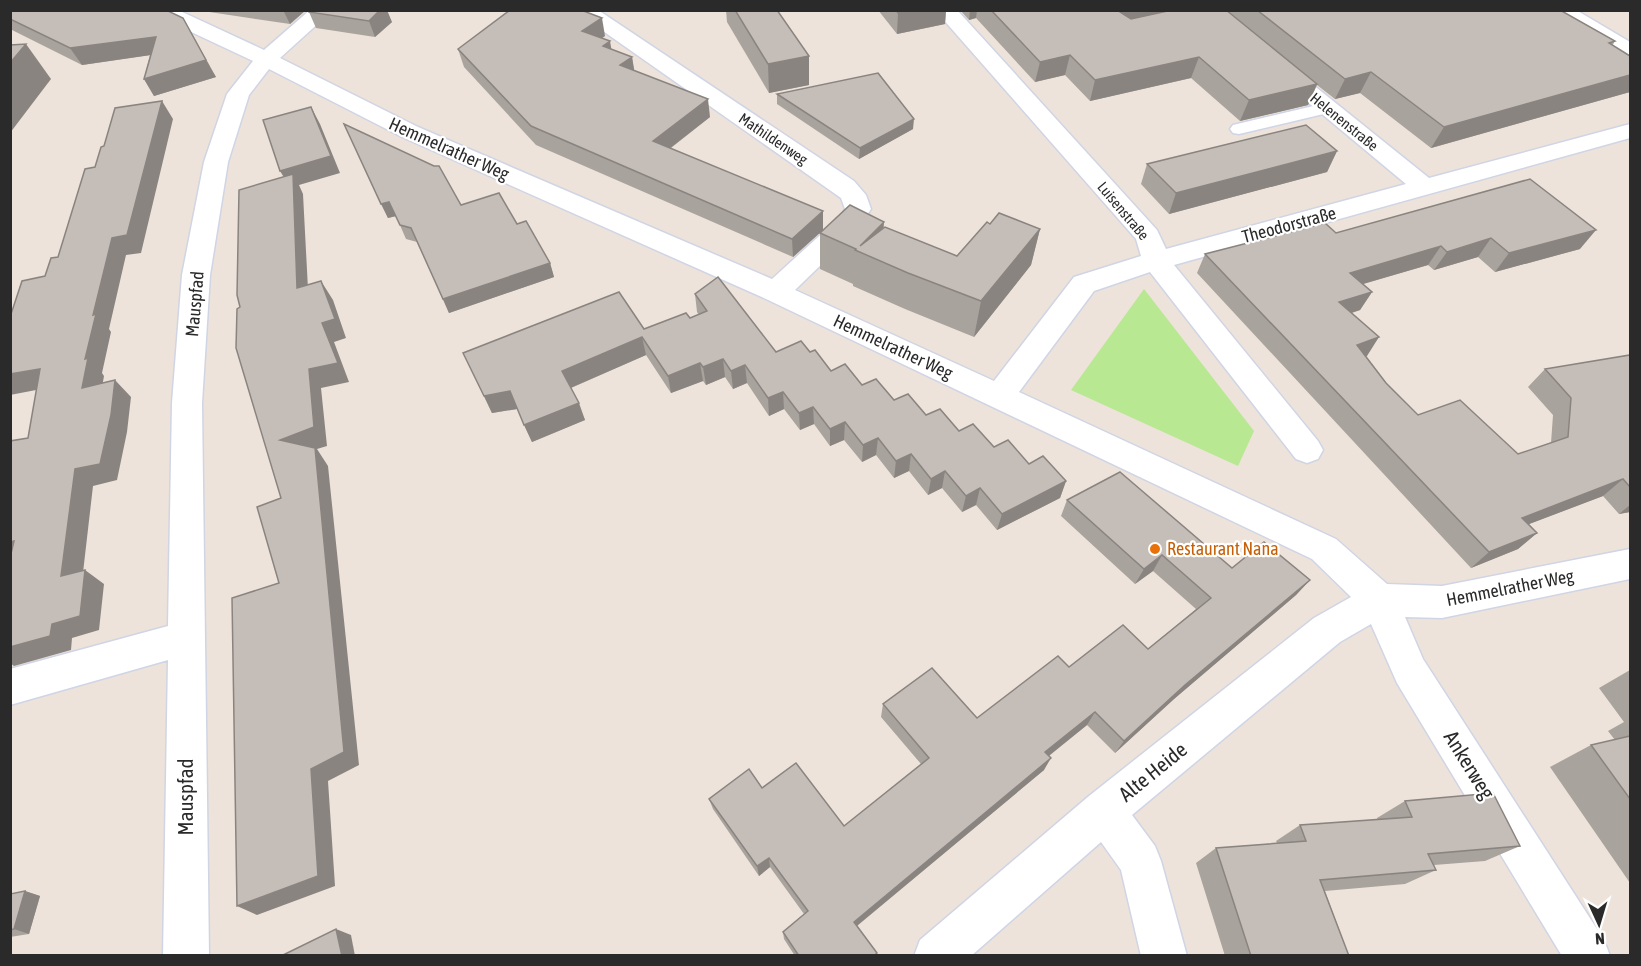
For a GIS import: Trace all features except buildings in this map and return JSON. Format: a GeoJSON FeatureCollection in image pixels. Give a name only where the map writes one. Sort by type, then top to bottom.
{"type":"FeatureCollection","features":[{"type":"Feature","properties":{"kind":"street","name":"Hemmelrather Weg"},"geometry":{"type":"LineString","coordinates":[[160,10],[266,59],[410,132],[776,292],[1324,549],[1379,600],[1442,602],[1630,564]]}},
{"type":"Feature","properties":{"kind":"street","name":"Mauspfad"},"geometry":{"type":"LineString","coordinates":[[186,956],[186,403],[196,275],[216,162],[238,94],[266,59],[323,10]]}},
{"type":"Feature","properties":{"kind":"street","name":"Mathildenweg"},"geometry":{"type":"LineString","coordinates":[[583,10],[846,187],[854,195],[858,209],[849,223],[776,292]]}},
{"type":"Feature","properties":{"kind":"street","name":"Luisenstraße"},"geometry":{"type":"LineString","coordinates":[[945,10],[1148,236],[1156,261],[1307,450]]}},
{"type":"Feature","properties":{"kind":"street"},"geometry":{"type":"LineString","coordinates":[[1560,10],[1630,51]]}},
{"type":"Feature","properties":{"kind":"street","name":"Helenenstraße"},"geometry":{"type":"LineString","coordinates":[[1205,14],[1426,188]]}},
{"type":"Feature","properties":{"kind":"street","name":"Theodorstraße"},"geometry":{"type":"LineString","coordinates":[[999,396],[1084,284],[1156,261],[1630,131]]}},
{"type":"Feature","properties":{"kind":"street","name":"Alte Heide"},"geometry":{"type":"LineString","coordinates":[[936,956],[1104,812],[1327,630],[1379,600]]}},
{"type":"Feature","properties":{"kind":"street","name":"Ankerweg"},"geometry":{"type":"LineString","coordinates":[[1379,600],[1410,671],[1588,956]]}},
{"type":"Feature","properties":{"kind":"street"},"geometry":{"type":"LineString","coordinates":[[10,687],[185,638]]}},
{"type":"Feature","properties":{"kind":"street"},"geometry":{"type":"LineString","coordinates":[[1104,812],[1140,861],[1164,956]]}},
{"type":"Feature","properties":{"kind":"lane"},"geometry":{"type":"LineString","coordinates":[[1239,129],[1326,108]]}},
{"type":"Feature","properties":{"kind":"green space"},"geometry":{"type":"Polygon","coordinates":[[[1144,289],[1254,431],[1238,466],[1071,390],[1144,289]]]}},
{"type":"Feature","properties":{"kind":"place","name":"Restaurant Nana"},"geometry":{"type":"Point","coordinates":[1155,549]}}]}
